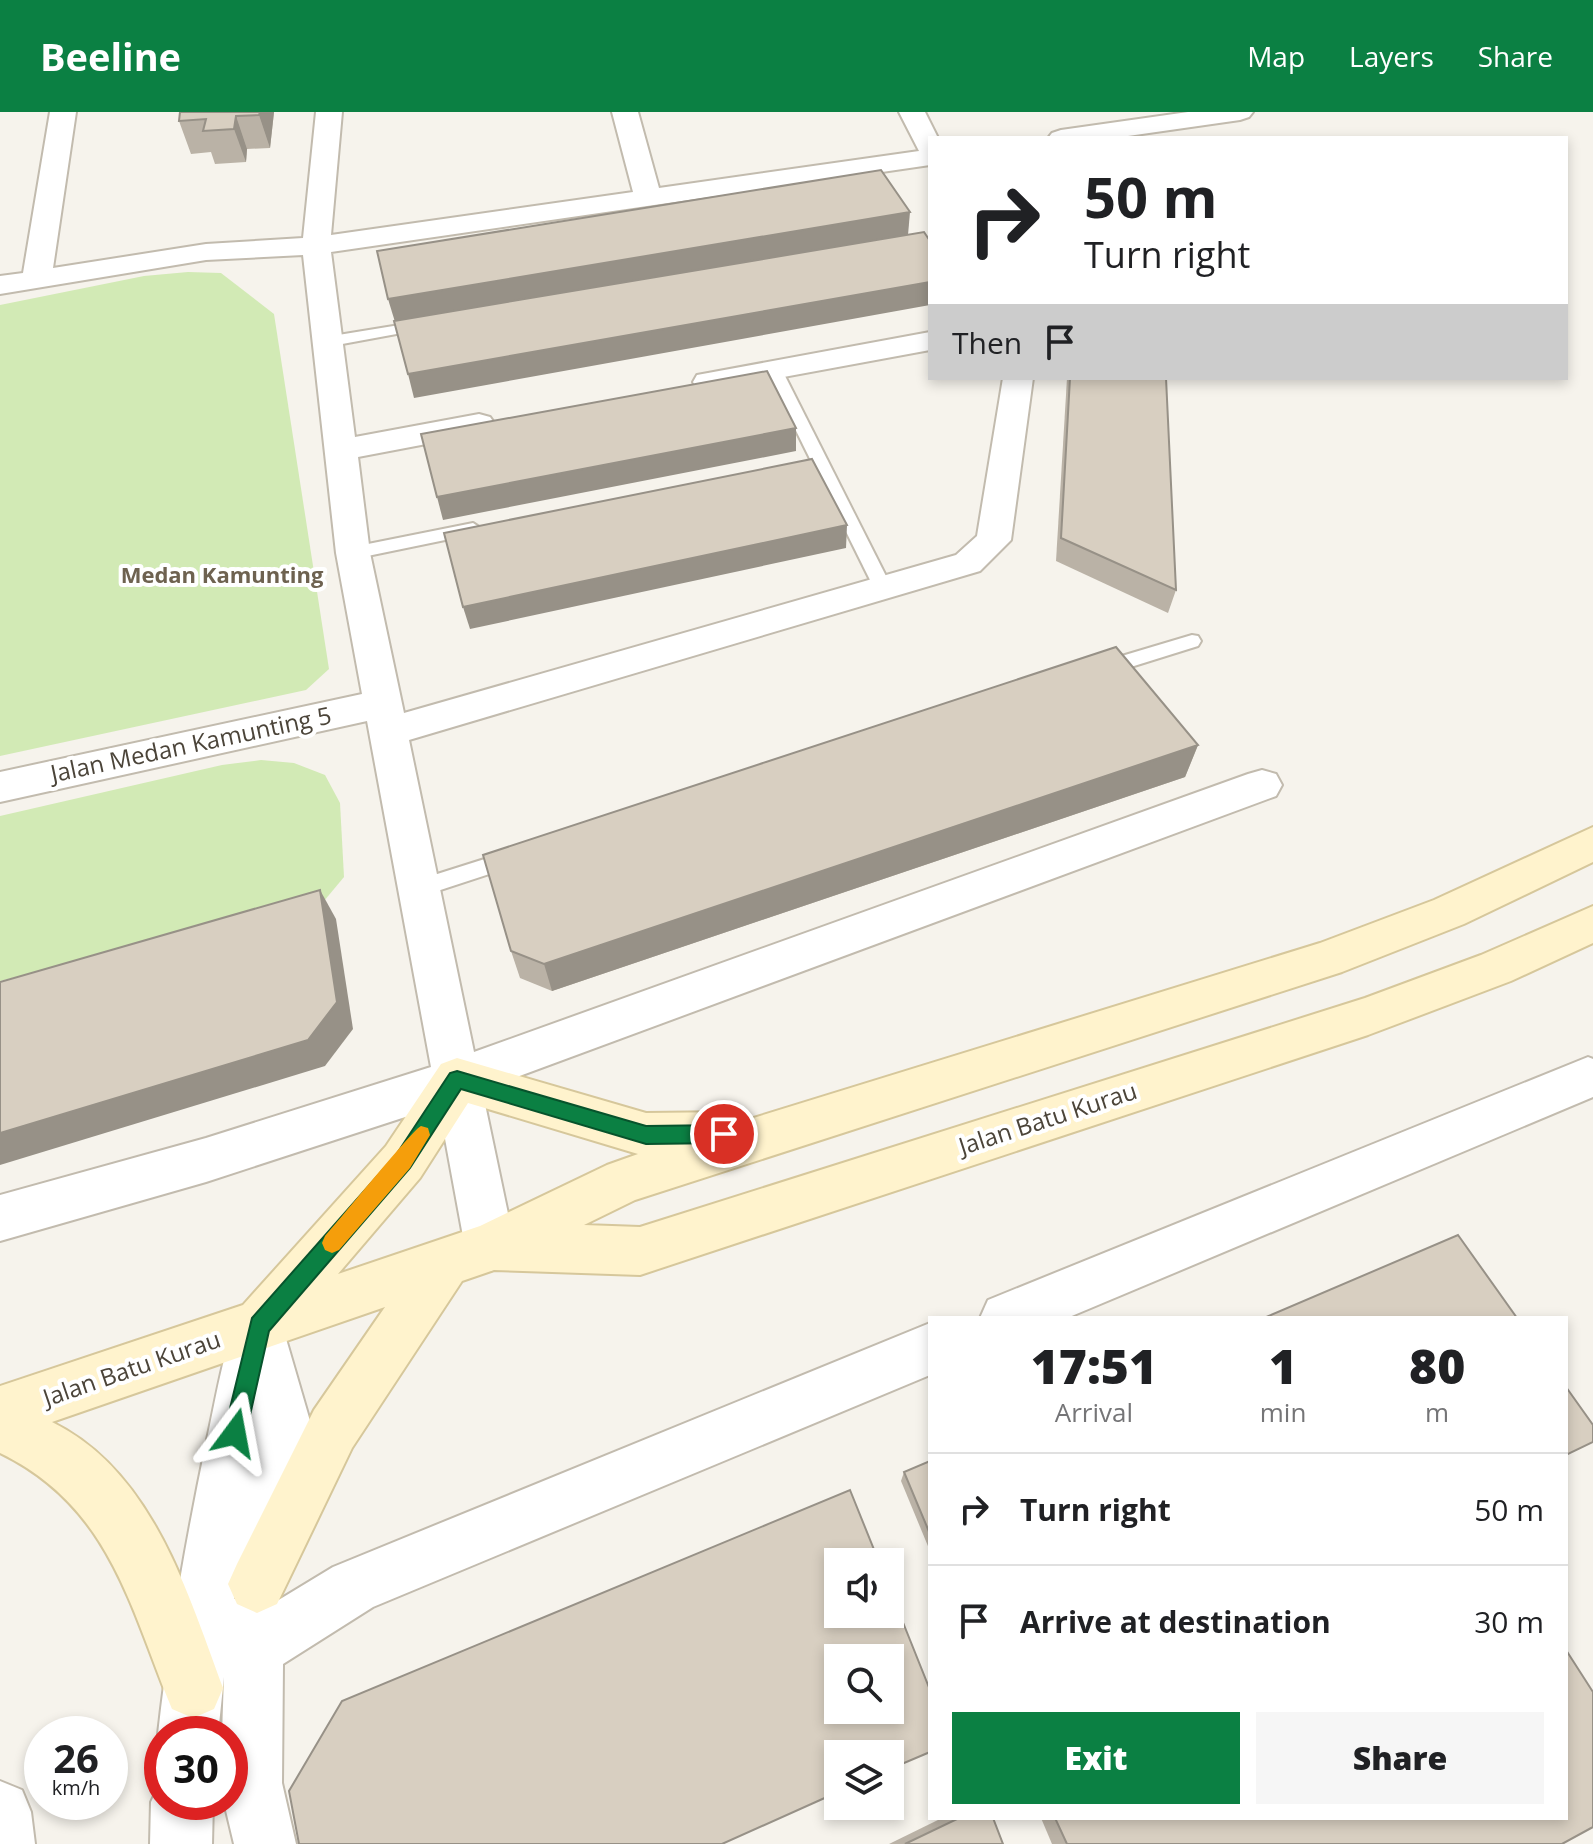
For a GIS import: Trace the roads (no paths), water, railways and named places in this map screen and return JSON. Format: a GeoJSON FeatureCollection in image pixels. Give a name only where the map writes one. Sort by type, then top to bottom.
{"type":"FeatureCollection","features":[{"type":"Feature","properties":{"kind":"main road","name":"Jalan Batu Kurau"},"geometry":{"type":"LineString","coordinates":[[0,1413],[467,1256],[624,1181],[1327,959],[1449,912],[1576,852]]}},
{"type":"Feature","properties":{"kind":"main road","name":"Jalan Batu Kurau"},"geometry":{"type":"LineString","coordinates":[[467,1256],[640,1251],[1368,1016],[1496,968],[1593,924]]}},
{"type":"Feature","properties":{"kind":"main road"},"geometry":{"type":"LineString","coordinates":[[259,1326],[403,1162],[457,1079],[646,1135],[776,1134]]}},
{"type":"Feature","properties":{"kind":"main road"},"geometry":{"type":"LineString","coordinates":[[257,1584],[333,1429],[467,1256]]}},
{"type":"Feature","properties":{"kind":"main road"},"geometry":{"type":"LineString","coordinates":[[0,1425],[59,1455],[107,1499],[150,1570],[191,1711]]}},
{"type":"Feature","properties":{"kind":"street"},"geometry":{"type":"LineString","coordinates":[[37,277],[63,112]]}},
{"type":"Feature","properties":{"kind":"street"},"geometry":{"type":"LineString","coordinates":[[329,112],[316,246],[339,450],[353,553],[457,1079],[467,1256]]}},
{"type":"Feature","properties":{"kind":"street"},"geometry":{"type":"LineString","coordinates":[[625,112],[648,198]]}},
{"type":"Feature","properties":{"kind":"street"},"geometry":{"type":"LineString","coordinates":[[912,112],[928,144]]}},
{"type":"Feature","properties":{"kind":"street"},"geometry":{"type":"LineString","coordinates":[[1071,136],[1174,116],[1240,112]]}},
{"type":"Feature","properties":{"kind":"street"},"geometry":{"type":"LineString","coordinates":[[0,285],[206,252],[316,246],[928,157]]}},
{"type":"Feature","properties":{"kind":"street"},"geometry":{"type":"LineString","coordinates":[[681,387],[928,341]]}},
{"type":"Feature","properties":{"kind":"street","name":"Jalan Medan Kamunting 5"},"geometry":{"type":"LineString","coordinates":[[0,787],[386,717],[883,588],[968,563],[994,540],[1018,380]]}},
{"type":"Feature","properties":{"kind":"street"},"geometry":{"type":"LineString","coordinates":[[339,450],[510,418]]}},
{"type":"Feature","properties":{"kind":"street"},"geometry":{"type":"LineString","coordinates":[[0,1218],[206,1160],[457,1079],[1262,785]]}},
{"type":"Feature","properties":{"kind":"street"},"geometry":{"type":"LineString","coordinates":[[1011,1316],[1590,1081]]}},
{"type":"Feature","properties":{"kind":"street"},"geometry":{"type":"LineString","coordinates":[[259,1326],[285,1428],[257,1584],[251,1783],[265,1844]]}},
{"type":"Feature","properties":{"kind":"street"},"geometry":{"type":"LineString","coordinates":[[191,1711],[196,1651],[223,1487],[259,1326]]}},
{"type":"Feature","properties":{"kind":"street"},"geometry":{"type":"LineString","coordinates":[[254,1649],[353,1587],[928,1350]]}},
{"type":"Feature","properties":{"kind":"street"},"geometry":{"type":"LineString","coordinates":[[0,1812],[4,1844]]}},
{"type":"Feature","properties":{"kind":"street"},"geometry":{"type":"LineString","coordinates":[[181,1844],[182,1820]]}},
{"type":"Feature","properties":{"kind":"lane"},"geometry":{"type":"LineString","coordinates":[[326,342],[435,324]]}},
{"type":"Feature","properties":{"kind":"lane"},"geometry":{"type":"LineString","coordinates":[[774,370],[811,461],[883,588]]}},
{"type":"Feature","properties":{"kind":"lane"},"geometry":{"type":"LineString","coordinates":[[353,553],[493,525]]}},
{"type":"Feature","properties":{"kind":"lane"},"geometry":{"type":"LineString","coordinates":[[1086,674],[1192,641]]}},
{"type":"Feature","properties":{"kind":"lane"},"geometry":{"type":"LineString","coordinates":[[419,888],[525,854]]}},
{"type":"Feature","properties":{"kind":"district","name":"Medan Kamunting"},"geometry":{"type":"Point","coordinates":[222,575]}}]}
